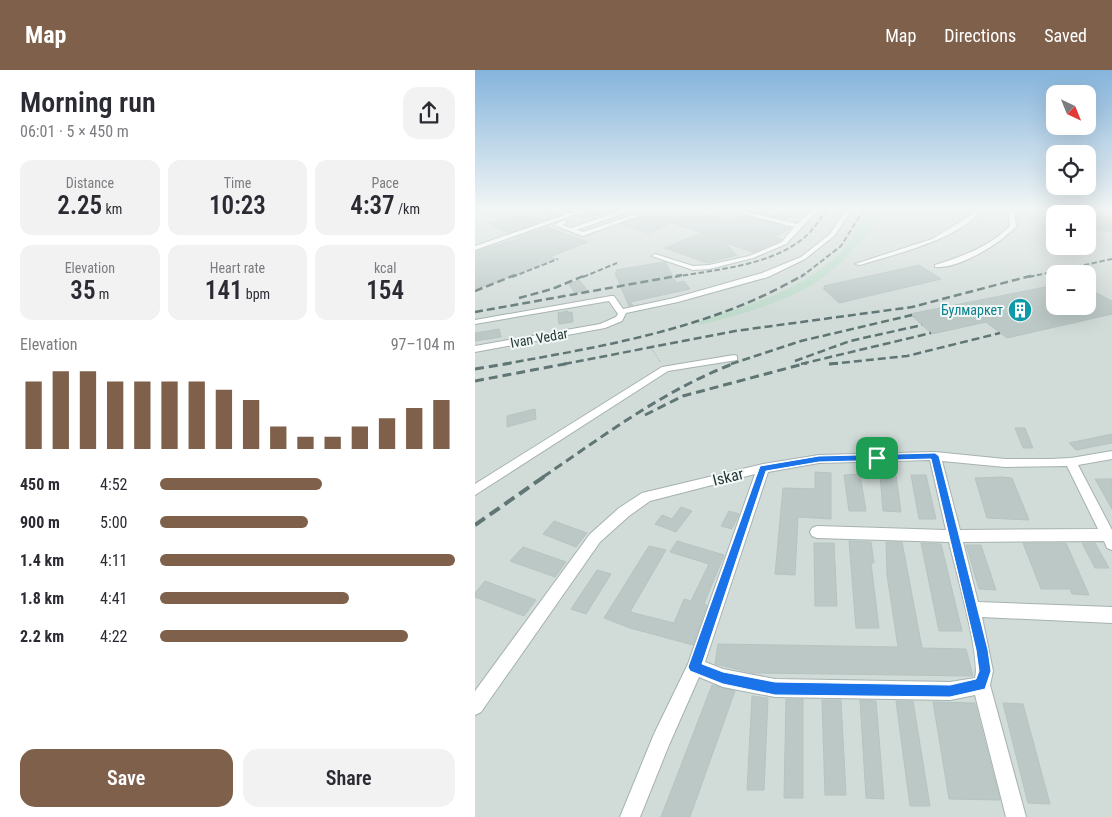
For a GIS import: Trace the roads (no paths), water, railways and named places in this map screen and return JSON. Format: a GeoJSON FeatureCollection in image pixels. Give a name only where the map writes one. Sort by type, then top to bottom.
{"type":"FeatureCollection","features":[{"type":"Feature","properties":{"kind":"street"},"geometry":{"type":"LineString","coordinates":[[475,248],[487,244]]}},
{"type":"Feature","properties":{"kind":"street"},"geometry":{"type":"LineString","coordinates":[[655,256],[693,268],[709,267],[751,257],[782,244]]}},
{"type":"Feature","properties":{"kind":"street"},"geometry":{"type":"LineString","coordinates":[[475,322],[611,298],[621,312],[675,300],[765,275],[803,258],[821,244]]}},
{"type":"Feature","properties":{"kind":"street"},"geometry":{"type":"LineString","coordinates":[[857,264],[921,244]]}},
{"type":"Feature","properties":{"kind":"street"},"geometry":{"type":"LineString","coordinates":[[937,266],[972,256],[992,244]]}},
{"type":"Feature","properties":{"kind":"street","name":"Ivan Vedar"},"geometry":{"type":"LineString","coordinates":[[475,350],[602,326],[619,320],[623,314],[621,312]]}},
{"type":"Feature","properties":{"kind":"street"},"geometry":{"type":"LineString","coordinates":[[475,490],[665,369],[734,358]]}},
{"type":"Feature","properties":{"kind":"street","name":"Iskar"},"geometry":{"type":"LineString","coordinates":[[475,706],[595,538],[624,512],[646,497],[763,468],[819,459],[935,456],[1005,463],[1071,462],[1112,455]]}},
{"type":"Feature","properties":{"kind":"street"},"geometry":{"type":"LineString","coordinates":[[935,456],[973,609],[985,671],[981,685],[1015,817]]}},
{"type":"Feature","properties":{"kind":"street"},"geometry":{"type":"LineString","coordinates":[[817,532],[1110,540],[1071,462]]}},
{"type":"Feature","properties":{"kind":"street"},"geometry":{"type":"LineString","coordinates":[[630,817],[661,741],[695,667],[763,468]]}},
{"type":"Feature","properties":{"kind":"street"},"geometry":{"type":"LineString","coordinates":[[973,609],[1112,615]]}},
{"type":"Feature","properties":{"kind":"street"},"geometry":{"type":"LineString","coordinates":[[695,667],[723,678],[775,688],[950,691],[981,685]]}},
{"type":"Feature","properties":{"kind":"railway"},"geometry":{"type":"LineString","coordinates":[[675,277],[743,265],[777,254],[795,244]]}},
{"type":"Feature","properties":{"kind":"railway"},"geometry":{"type":"LineString","coordinates":[[801,277],[842,244]]}},
{"type":"Feature","properties":{"kind":"railway"},"geometry":{"type":"LineString","coordinates":[[512,277],[558,259]]}},
{"type":"Feature","properties":{"kind":"railway"},"geometry":{"type":"LineString","coordinates":[[1029,277],[1112,259]]}},
{"type":"Feature","properties":{"kind":"railway"},"geometry":{"type":"LineString","coordinates":[[583,277],[617,263]]}},
{"type":"Feature","properties":{"kind":"railway"},"geometry":{"type":"LineString","coordinates":[[475,291],[515,275]]}},
{"type":"Feature","properties":{"kind":"railway"},"geometry":{"type":"LineString","coordinates":[[519,298],[552,289],[586,275]]}},
{"type":"Feature","properties":{"kind":"railway"},"geometry":{"type":"LineString","coordinates":[[475,312],[682,275]]}},
{"type":"Feature","properties":{"kind":"railway"},"geometry":{"type":"LineString","coordinates":[[504,364],[619,342],[695,322],[733,309],[803,275]]}},
{"type":"Feature","properties":{"kind":"railway"},"geometry":{"type":"LineString","coordinates":[[564,364],[735,331],[912,307],[1034,275]]}},
{"type":"Feature","properties":{"kind":"railway"},"geometry":{"type":"LineString","coordinates":[[731,364],[801,341],[912,315]]}},
{"type":"Feature","properties":{"kind":"railway"},"geometry":{"type":"LineString","coordinates":[[795,361],[850,341],[922,325]]}},
{"type":"Feature","properties":{"kind":"railway"},"geometry":{"type":"LineString","coordinates":[[801,364],[931,333]]}},
{"type":"Feature","properties":{"kind":"railway"},"geometry":{"type":"LineString","coordinates":[[833,364],[907,356],[1000,333]]}},
{"type":"Feature","properties":{"kind":"railway"},"geometry":{"type":"LineString","coordinates":[[475,369],[511,363]]}},
{"type":"Feature","properties":{"kind":"railway"},"geometry":{"type":"LineString","coordinates":[[475,381],[570,363]]}},
{"type":"Feature","properties":{"kind":"railway"},"geometry":{"type":"LineString","coordinates":[[543,477],[659,400],[684,386],[735,363]]}},
{"type":"Feature","properties":{"kind":"railway"},"geometry":{"type":"LineString","coordinates":[[645,415],[683,396],[807,363]]}},
{"type":"Feature","properties":{"kind":"railway"},"geometry":{"type":"LineString","coordinates":[[833,364],[842,363]]}},
{"type":"Feature","properties":{"kind":"railway"},"geometry":{"type":"LineString","coordinates":[[475,525],[545,476]]}},
{"type":"Feature","properties":{"kind":"place","name":"Булмаркет"},"geometry":{"type":"Point","coordinates":[1020,310]}}]}
